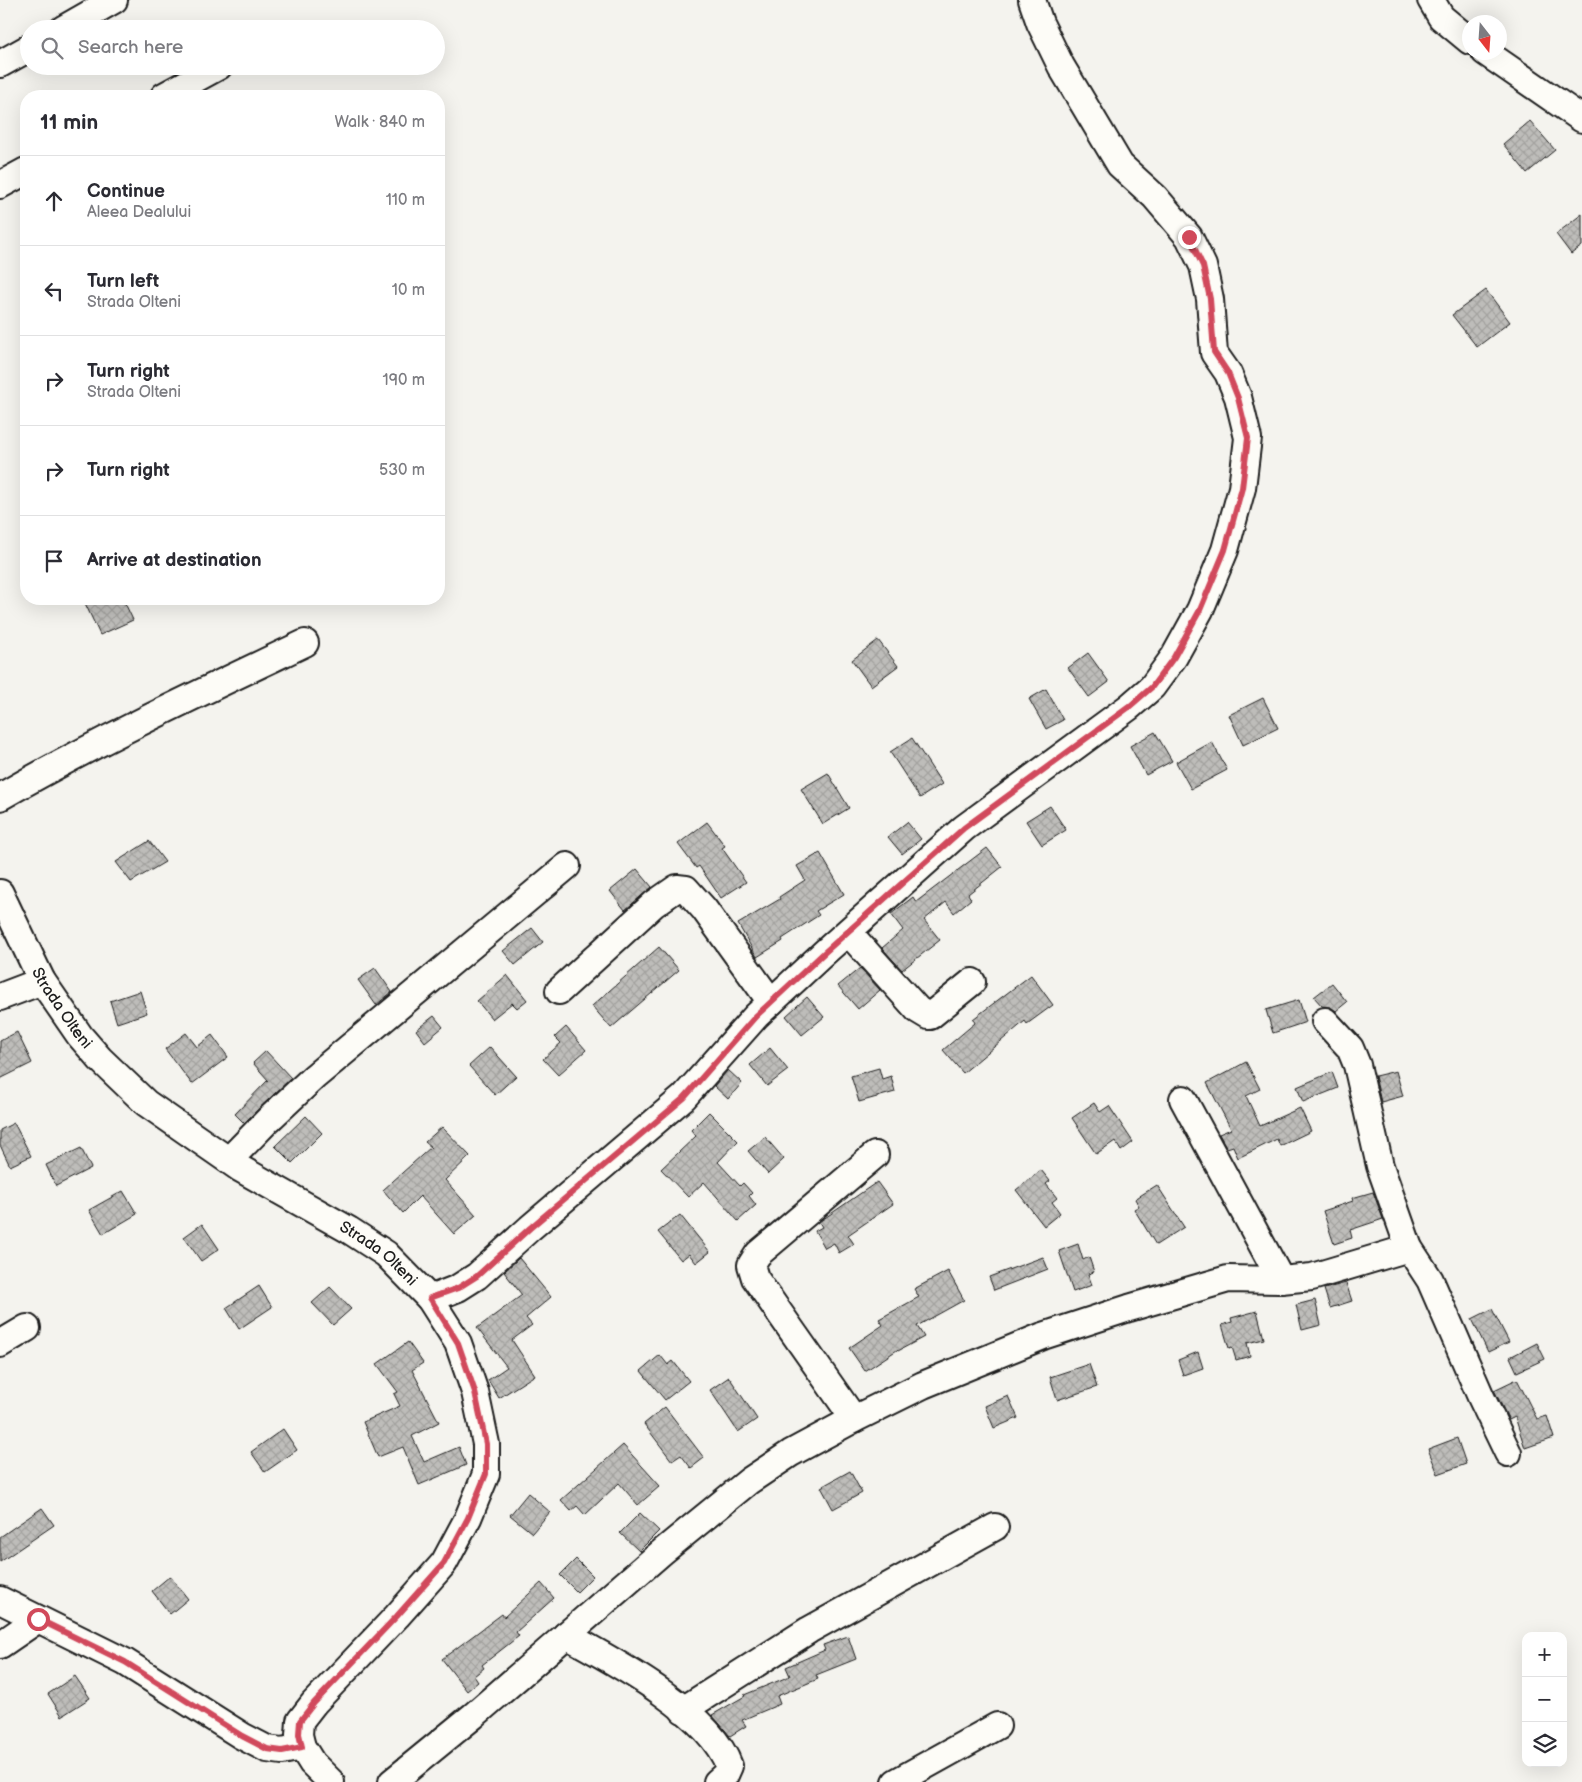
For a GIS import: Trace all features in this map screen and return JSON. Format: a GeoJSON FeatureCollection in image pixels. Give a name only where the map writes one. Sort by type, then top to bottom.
{"type":"FeatureCollection","features":[{"type":"Feature","properties":{"kind":"street"},"geometry":{"type":"LineString","coordinates":[[79,20],[114,0]]}},
{"type":"Feature","properties":{"kind":"street"},"geometry":{"type":"LineString","coordinates":[[430,1298],[458,1288],[477,1276],[530,1228],[684,1098],[756,1016],[964,828],[1129,707],[1152,687],[1174,657],[1200,610],[1225,550],[1242,488],[1248,438],[1238,398],[1228,373],[1214,352],[1210,299],[1203,266],[1189,237],[1155,197],[1120,165],[1061,66],[1040,23],[1032,0]]}},
{"type":"Feature","properties":{"kind":"street"},"geometry":{"type":"LineString","coordinates":[[1431,0],[1440,17],[1462,35]]}},
{"type":"Feature","properties":{"kind":"street"},"geometry":{"type":"LineString","coordinates":[[0,64],[20,53]]}},
{"type":"Feature","properties":{"kind":"street"},"geometry":{"type":"LineString","coordinates":[[1496,60],[1582,120]]}},
{"type":"Feature","properties":{"kind":"street"},"geometry":{"type":"LineString","coordinates":[[175,90],[202,75]]}},
{"type":"Feature","properties":{"kind":"street"},"geometry":{"type":"LineString","coordinates":[[0,185],[20,174]]}},
{"type":"Feature","properties":{"kind":"street"},"geometry":{"type":"LineString","coordinates":[[0,797],[52,767],[129,727],[305,643]]}},
{"type":"Feature","properties":{"kind":"street"},"geometry":{"type":"LineString","coordinates":[[229,1160],[314,1077],[567,866]]}},
{"type":"Feature","properties":{"kind":"street"},"geometry":{"type":"LineString","coordinates":[[560,991],[654,904],[677,888],[686,889],[704,909],[771,1002]]}},
{"type":"Feature","properties":{"kind":"street","name":"Strada Olteni"},"geometry":{"type":"LineString","coordinates":[[0,893],[42,981],[80,1036],[100,1059],[146,1103],[241,1169],[349,1230],[386,1254],[430,1298],[458,1343],[475,1392],[486,1444],[486,1474],[468,1518],[444,1563],[397,1616],[314,1703],[300,1721],[299,1734],[302,1747]]}},
{"type":"Feature","properties":{"kind":"street"},"geometry":{"type":"LineString","coordinates":[[848,932],[918,1010],[928,1016],[972,982]]}},
{"type":"Feature","properties":{"kind":"street"},"geometry":{"type":"LineString","coordinates":[[0,998],[42,981]]}},
{"type":"Feature","properties":{"kind":"street"},"geometry":{"type":"LineString","coordinates":[[1325,1021],[1350,1048],[1358,1065],[1380,1166],[1410,1248],[1430,1280],[1481,1397],[1508,1453]]}},
{"type":"Feature","properties":{"kind":"street"},"geometry":{"type":"LineString","coordinates":[[1183,1099],[1281,1280]]}},
{"type":"Feature","properties":{"kind":"street"},"geometry":{"type":"LineString","coordinates":[[854,1419],[755,1278],[751,1265],[758,1254],[874,1155]]}},
{"type":"Feature","properties":{"kind":"street"},"geometry":{"type":"LineString","coordinates":[[392,1782],[473,1716],[662,1552],[749,1481],[791,1453],[854,1419],[923,1385],[1043,1336],[1129,1308],[1228,1279],[1281,1280],[1312,1276],[1410,1248]]}},
{"type":"Feature","properties":{"kind":"street"},"geometry":{"type":"LineString","coordinates":[[0,1344],[27,1328]]}},
{"type":"Feature","properties":{"kind":"street"},"geometry":{"type":"LineString","coordinates":[[683,1710],[809,1630],[995,1527]]}},
{"type":"Feature","properties":{"kind":"street"},"geometry":{"type":"LineString","coordinates":[[0,1600],[125,1662],[242,1736],[267,1749],[282,1751],[302,1747],[312,1763],[331,1782]]}},
{"type":"Feature","properties":{"kind":"street"},"geometry":{"type":"LineString","coordinates":[[0,1645],[38,1619]]}},
{"type":"Feature","properties":{"kind":"street"},"geometry":{"type":"LineString","coordinates":[[566,1635],[626,1668],[683,1710],[709,1732],[726,1756],[729,1766],[724,1775],[716,1782]]}},
{"type":"Feature","properties":{"kind":"street"},"geometry":{"type":"LineString","coordinates":[[896,1782],[997,1726]]}},
{"type":"Feature","properties":{"kind":"building"},"geometry":{"type":"Polygon","coordinates":[[[1530,121],[1555,150],[1527,173],[1503,144],[1530,121]]]}},
{"type":"Feature","properties":{"kind":"building"},"geometry":{"type":"Polygon","coordinates":[[[1582,214],[1582,246],[1571,254],[1556,234],[1582,214]]]}},
{"type":"Feature","properties":{"kind":"building"},"geometry":{"type":"Polygon","coordinates":[[[1486,290],[1510,322],[1477,347],[1452,315],[1486,290]]]}},
{"type":"Feature","properties":{"kind":"building"},"geometry":{"type":"Polygon","coordinates":[[[86,605],[126,605],[133,620],[100,635],[86,605]]]}},
{"type":"Feature","properties":{"kind":"building"},"geometry":{"type":"Polygon","coordinates":[[[878,640],[898,666],[871,686],[852,660],[878,640]]]}},
{"type":"Feature","properties":{"kind":"building"},"geometry":{"type":"Polygon","coordinates":[[[1088,653],[1109,682],[1089,697],[1068,668],[1088,653]]]}},
{"type":"Feature","properties":{"kind":"building"},"geometry":{"type":"Polygon","coordinates":[[[1046,689],[1063,720],[1046,729],[1029,699],[1046,689]]]}},
{"type":"Feature","properties":{"kind":"building"},"geometry":{"type":"Polygon","coordinates":[[[1263,698],[1278,728],[1243,745],[1229,715],[1263,698]]]}},
{"type":"Feature","properties":{"kind":"building"},"geometry":{"type":"Polygon","coordinates":[[[1155,732],[1172,761],[1146,775],[1130,746],[1155,732]]]}},
{"type":"Feature","properties":{"kind":"building"},"geometry":{"type":"Polygon","coordinates":[[[912,738],[942,784],[920,798],[890,752],[912,738]]]}},
{"type":"Feature","properties":{"kind":"building"},"geometry":{"type":"Polygon","coordinates":[[[1212,742],[1227,770],[1191,789],[1176,762],[1212,742]]]}},
{"type":"Feature","properties":{"kind":"building"},"geometry":{"type":"Polygon","coordinates":[[[828,773],[849,808],[823,824],[801,789],[828,773]]]}},
{"type":"Feature","properties":{"kind":"building"},"geometry":{"type":"Polygon","coordinates":[[[1050,806],[1066,830],[1042,845],[1026,821],[1050,806]]]}},
{"type":"Feature","properties":{"kind":"building"},"geometry":{"type":"Polygon","coordinates":[[[707,822],[725,846],[722,848],[746,882],[721,898],[699,866],[696,868],[678,844],[707,822]]]}},
{"type":"Feature","properties":{"kind":"building"},"geometry":{"type":"Polygon","coordinates":[[[907,822],[921,839],[902,854],[888,837],[907,822]]]}},
{"type":"Feature","properties":{"kind":"building"},"geometry":{"type":"Polygon","coordinates":[[[149,841],[165,862],[131,882],[116,862],[149,841]]]}},
{"type":"Feature","properties":{"kind":"building"},"geometry":{"type":"Polygon","coordinates":[[[987,848],[1002,867],[968,894],[971,899],[954,913],[946,902],[924,920],[940,940],[902,970],[882,948],[903,930],[891,914],[913,897],[916,902],[987,848]]]}},
{"type":"Feature","properties":{"kind":"building"},"geometry":{"type":"Polygon","coordinates":[[[820,853],[844,894],[816,911],[819,915],[757,957],[738,924],[780,899],[779,897],[805,880],[797,866],[820,853]]]}},
{"type":"Feature","properties":{"kind":"building"},"geometry":{"type":"Polygon","coordinates":[[[637,869],[652,887],[625,910],[610,891],[637,869]]]}},
{"type":"Feature","properties":{"kind":"building"},"geometry":{"type":"Polygon","coordinates":[[[532,928],[543,942],[515,965],[503,951],[532,928]]]}},
{"type":"Feature","properties":{"kind":"building"},"geometry":{"type":"Polygon","coordinates":[[[659,947],[679,970],[611,1028],[592,1006],[659,947]]]}},
{"type":"Feature","properties":{"kind":"building"},"geometry":{"type":"Polygon","coordinates":[[[375,968],[392,992],[376,1005],[358,980],[375,968]]]}},
{"type":"Feature","properties":{"kind":"building"},"geometry":{"type":"Polygon","coordinates":[[[860,968],[880,990],[858,1009],[838,986],[860,968]]]}},
{"type":"Feature","properties":{"kind":"building"},"geometry":{"type":"Polygon","coordinates":[[[507,975],[527,1000],[517,1008],[512,1003],[492,1019],[477,1001],[507,975]]]}},
{"type":"Feature","properties":{"kind":"building"},"geometry":{"type":"Polygon","coordinates":[[[1031,975],[1053,1005],[1027,1024],[1025,1021],[963,1073],[943,1050],[975,1023],[973,1019],[1031,975]]]}},
{"type":"Feature","properties":{"kind":"building"},"geometry":{"type":"Polygon","coordinates":[[[1332,983],[1347,1002],[1336,1011],[1330,1007],[1322,1006],[1314,997],[1332,983]]]}},
{"type":"Feature","properties":{"kind":"building"},"geometry":{"type":"Polygon","coordinates":[[[140,991],[147,1013],[117,1023],[110,1001],[140,991]]]}},
{"type":"Feature","properties":{"kind":"building"},"geometry":{"type":"Polygon","coordinates":[[[807,997],[824,1017],[802,1035],[786,1016],[807,997]]]}},
{"type":"Feature","properties":{"kind":"building"},"geometry":{"type":"Polygon","coordinates":[[[1299,1000],[1306,1022],[1273,1033],[1266,1010],[1299,1000]]]}},
{"type":"Feature","properties":{"kind":"building"},"geometry":{"type":"Polygon","coordinates":[[[434,1016],[443,1027],[425,1042],[416,1030],[434,1016]]]}},
{"type":"Feature","properties":{"kind":"building"},"geometry":{"type":"Polygon","coordinates":[[[566,1027],[586,1050],[558,1075],[543,1059],[561,1043],[555,1037],[566,1027]]]}},
{"type":"Feature","properties":{"kind":"building"},"geometry":{"type":"Polygon","coordinates":[[[17,1032],[32,1063],[0,1079],[0,1041],[17,1032]]]}},
{"type":"Feature","properties":{"kind":"building"},"geometry":{"type":"Polygon","coordinates":[[[186,1033],[197,1047],[212,1035],[228,1057],[192,1084],[165,1049],[186,1033]]]}},
{"type":"Feature","properties":{"kind":"building"},"geometry":{"type":"Polygon","coordinates":[[[490,1047],[516,1076],[495,1095],[469,1066],[490,1047]]]}},
{"type":"Feature","properties":{"kind":"building"},"geometry":{"type":"Polygon","coordinates":[[[770,1048],[788,1070],[767,1086],[750,1065],[770,1048]]]}},
{"type":"Feature","properties":{"kind":"building"},"geometry":{"type":"Polygon","coordinates":[[[266,1051],[291,1078],[244,1123],[235,1114],[268,1080],[253,1063],[266,1051]]]}},
{"type":"Feature","properties":{"kind":"building"},"geometry":{"type":"Polygon","coordinates":[[[1246,1062],[1260,1089],[1246,1096],[1260,1126],[1300,1108],[1311,1131],[1280,1146],[1277,1139],[1238,1158],[1233,1146],[1227,1148],[1219,1134],[1231,1129],[1207,1083],[1246,1062]]]}},
{"type":"Feature","properties":{"kind":"building"},"geometry":{"type":"Polygon","coordinates":[[[879,1068],[882,1079],[891,1076],[895,1092],[859,1102],[851,1076],[879,1068]]]}},
{"type":"Feature","properties":{"kind":"building"},"geometry":{"type":"Polygon","coordinates":[[[728,1070],[742,1083],[728,1099],[714,1086],[728,1070]]]}},
{"type":"Feature","properties":{"kind":"building"},"geometry":{"type":"Polygon","coordinates":[[[1396,1071],[1403,1096],[1381,1102],[1375,1076],[1396,1071]]]}},
{"type":"Feature","properties":{"kind":"building"},"geometry":{"type":"Polygon","coordinates":[[[1332,1072],[1338,1088],[1303,1102],[1297,1087],[1332,1072]]]}},
{"type":"Feature","properties":{"kind":"building"},"geometry":{"type":"Polygon","coordinates":[[[1094,1103],[1100,1112],[1109,1106],[1133,1142],[1121,1151],[1115,1141],[1096,1154],[1072,1118],[1094,1103]]]}},
{"type":"Feature","properties":{"kind":"building"},"geometry":{"type":"Polygon","coordinates":[[[709,1112],[738,1141],[718,1162],[740,1186],[743,1183],[752,1193],[749,1196],[756,1205],[738,1221],[704,1182],[688,1197],[661,1169],[696,1136],[691,1130],[709,1112]]]}},
{"type":"Feature","properties":{"kind":"building"},"geometry":{"type":"Polygon","coordinates":[[[306,1116],[322,1133],[292,1163],[275,1146],[306,1116]]]}},
{"type":"Feature","properties":{"kind":"building"},"geometry":{"type":"Polygon","coordinates":[[[14,1123],[31,1156],[10,1166],[0,1145],[0,1130],[14,1123]]]}},
{"type":"Feature","properties":{"kind":"building"},"geometry":{"type":"Polygon","coordinates":[[[442,1127],[470,1156],[445,1180],[476,1215],[454,1234],[420,1196],[403,1213],[383,1190],[431,1147],[425,1142],[442,1127]]]}},
{"type":"Feature","properties":{"kind":"building"},"geometry":{"type":"Polygon","coordinates":[[[765,1137],[784,1159],[768,1174],[748,1151],[765,1137]]]}},
{"type":"Feature","properties":{"kind":"building"},"geometry":{"type":"Polygon","coordinates":[[[81,1148],[91,1168],[56,1186],[46,1165],[81,1148]]]}},
{"type":"Feature","properties":{"kind":"building"},"geometry":{"type":"Polygon","coordinates":[[[1041,1170],[1050,1181],[1046,1184],[1057,1198],[1052,1202],[1060,1213],[1044,1226],[1016,1190],[1041,1170]]]}},
{"type":"Feature","properties":{"kind":"building"},"geometry":{"type":"Polygon","coordinates":[[[877,1182],[893,1204],[848,1235],[854,1244],[839,1253],[834,1243],[825,1248],[815,1231],[822,1227],[819,1222],[877,1182]]]}},
{"type":"Feature","properties":{"kind":"building"},"geometry":{"type":"Polygon","coordinates":[[[1157,1185],[1184,1227],[1156,1245],[1134,1209],[1139,1206],[1135,1199],[1157,1185]]]}},
{"type":"Feature","properties":{"kind":"building"},"geometry":{"type":"Polygon","coordinates":[[[123,1191],[137,1214],[103,1234],[89,1210],[123,1191]]]}},
{"type":"Feature","properties":{"kind":"building"},"geometry":{"type":"Polygon","coordinates":[[[1373,1192],[1383,1219],[1350,1230],[1352,1238],[1334,1244],[1323,1211],[1353,1201],[1352,1198],[1373,1192]]]}},
{"type":"Feature","properties":{"kind":"building"},"geometry":{"type":"Polygon","coordinates":[[[680,1215],[710,1252],[696,1263],[689,1254],[681,1260],[658,1232],[680,1215]]]}},
{"type":"Feature","properties":{"kind":"building"},"geometry":{"type":"Polygon","coordinates":[[[202,1224],[219,1249],[201,1261],[184,1237],[202,1224]]]}},
{"type":"Feature","properties":{"kind":"building"},"geometry":{"type":"Polygon","coordinates":[[[1078,1244],[1083,1260],[1089,1257],[1094,1272],[1088,1274],[1092,1285],[1073,1292],[1059,1251],[1078,1244]]]}},
{"type":"Feature","properties":{"kind":"building"},"geometry":{"type":"Polygon","coordinates":[[[1043,1257],[1048,1269],[994,1290],[989,1277],[1043,1257]]]}},
{"type":"Feature","properties":{"kind":"building"},"geometry":{"type":"Polygon","coordinates":[[[519,1258],[551,1297],[526,1318],[532,1325],[512,1340],[535,1375],[499,1398],[488,1380],[507,1367],[477,1328],[522,1295],[504,1272],[519,1258]]]}},
{"type":"Feature","properties":{"kind":"building"},"geometry":{"type":"Polygon","coordinates":[[[948,1271],[964,1300],[917,1326],[924,1337],[897,1350],[865,1371],[849,1348],[883,1325],[879,1319],[919,1297],[914,1289],[948,1271]]]}},
{"type":"Feature","properties":{"kind":"building"},"geometry":{"type":"Polygon","coordinates":[[[1346,1283],[1352,1301],[1330,1308],[1324,1289],[1346,1283]]]}},
{"type":"Feature","properties":{"kind":"building"},"geometry":{"type":"Polygon","coordinates":[[[259,1286],[272,1307],[239,1329],[226,1308],[259,1286]]]}},
{"type":"Feature","properties":{"kind":"building"},"geometry":{"type":"Polygon","coordinates":[[[330,1287],[351,1309],[333,1325],[312,1303],[330,1287]]]}},
{"type":"Feature","properties":{"kind":"building"},"geometry":{"type":"Polygon","coordinates":[[[1315,1300],[1321,1325],[1302,1330],[1296,1305],[1315,1300]]]}},
{"type":"Feature","properties":{"kind":"building"},"geometry":{"type":"Polygon","coordinates":[[[1492,1309],[1509,1342],[1488,1352],[1472,1319],[1492,1309]]]}},
{"type":"Feature","properties":{"kind":"building"},"geometry":{"type":"Polygon","coordinates":[[[1257,1311],[1264,1339],[1247,1343],[1250,1356],[1236,1360],[1232,1347],[1229,1348],[1222,1325],[1232,1322],[1231,1318],[1257,1311]]]}},
{"type":"Feature","properties":{"kind":"building"},"geometry":{"type":"Polygon","coordinates":[[[408,1342],[423,1363],[412,1370],[439,1422],[412,1436],[424,1462],[459,1447],[466,1465],[419,1485],[403,1447],[378,1457],[363,1422],[400,1406],[394,1394],[398,1392],[377,1364],[408,1342]]]}},
{"type":"Feature","properties":{"kind":"building"},"geometry":{"type":"Polygon","coordinates":[[[1537,1343],[1545,1359],[1517,1372],[1510,1357],[1537,1343]]]}},
{"type":"Feature","properties":{"kind":"building"},"geometry":{"type":"Polygon","coordinates":[[[1198,1352],[1203,1368],[1183,1375],[1178,1360],[1198,1352]]]}},
{"type":"Feature","properties":{"kind":"building"},"geometry":{"type":"Polygon","coordinates":[[[660,1355],[668,1365],[673,1361],[689,1381],[665,1400],[641,1371],[660,1355]]]}},
{"type":"Feature","properties":{"kind":"building"},"geometry":{"type":"Polygon","coordinates":[[[1089,1364],[1097,1387],[1057,1400],[1050,1377],[1089,1364]]]}},
{"type":"Feature","properties":{"kind":"building"},"geometry":{"type":"Polygon","coordinates":[[[729,1377],[757,1419],[738,1432],[710,1390],[729,1377]]]}},
{"type":"Feature","properties":{"kind":"building"},"geometry":{"type":"Polygon","coordinates":[[[1517,1379],[1537,1419],[1547,1416],[1554,1438],[1525,1448],[1515,1417],[1509,1420],[1494,1390],[1517,1379]]]}},
{"type":"Feature","properties":{"kind":"building"},"geometry":{"type":"Polygon","coordinates":[[[1008,1396],[1018,1418],[994,1428],[985,1406],[1008,1396]]]}},
{"type":"Feature","properties":{"kind":"building"},"geometry":{"type":"Polygon","coordinates":[[[665,1407],[704,1458],[691,1468],[681,1455],[672,1461],[644,1424],[665,1407]]]}},
{"type":"Feature","properties":{"kind":"building"},"geometry":{"type":"Polygon","coordinates":[[[283,1429],[297,1450],[265,1472],[251,1452],[283,1429]]]}},
{"type":"Feature","properties":{"kind":"building"},"geometry":{"type":"Polygon","coordinates":[[[1457,1438],[1466,1464],[1438,1474],[1428,1449],[1457,1438]]]}},
{"type":"Feature","properties":{"kind":"building"},"geometry":{"type":"Polygon","coordinates":[[[623,1445],[660,1486],[638,1505],[619,1483],[585,1515],[577,1506],[571,1511],[561,1500],[623,1445]]]}},
{"type":"Feature","properties":{"kind":"building"},"geometry":{"type":"Polygon","coordinates":[[[850,1471],[862,1493],[833,1509],[821,1487],[850,1471]]]}},
{"type":"Feature","properties":{"kind":"building"},"geometry":{"type":"Polygon","coordinates":[[[528,1493],[550,1512],[532,1533],[510,1515],[528,1493]]]}},
{"type":"Feature","properties":{"kind":"building"},"geometry":{"type":"Polygon","coordinates":[[[42,1508],[54,1525],[0,1562],[0,1537],[42,1508]]]}},
{"type":"Feature","properties":{"kind":"building"},"geometry":{"type":"Polygon","coordinates":[[[640,1513],[659,1531],[639,1551],[620,1533],[640,1513]]]}},
{"type":"Feature","properties":{"kind":"building"},"geometry":{"type":"Polygon","coordinates":[[[576,1559],[593,1576],[577,1592],[560,1575],[576,1559]]]}},
{"type":"Feature","properties":{"kind":"building"},"geometry":{"type":"Polygon","coordinates":[[[170,1576],[188,1599],[170,1614],[152,1591],[170,1576]]]}},
{"type":"Feature","properties":{"kind":"building"},"geometry":{"type":"Polygon","coordinates":[[[541,1583],[554,1598],[516,1632],[519,1636],[482,1665],[484,1668],[474,1676],[478,1682],[467,1691],[442,1659],[502,1614],[504,1617],[541,1583]]]}},
{"type":"Feature","properties":{"kind":"building"},"geometry":{"type":"Polygon","coordinates":[[[848,1636],[856,1659],[816,1675],[818,1679],[777,1696],[780,1704],[742,1720],[746,1726],[730,1736],[712,1715],[744,1695],[790,1676],[786,1667],[825,1650],[823,1645],[848,1636]]]}},
{"type":"Feature","properties":{"kind":"building"},"geometry":{"type":"Polygon","coordinates":[[[75,1676],[90,1698],[62,1716],[48,1694],[75,1676]]]}},
{"type":"Feature","properties":{"kind":"route"},"geometry":{"type":"LineString","coordinates":[[38,1619],[125,1662],[242,1736],[267,1749],[282,1751],[302,1747],[299,1734],[300,1721],[314,1703],[397,1616],[444,1563],[468,1518],[486,1474],[486,1444],[475,1392],[458,1343],[430,1298],[458,1288],[477,1276],[530,1228],[684,1098],[756,1016],[898,886],[964,828],[1129,707],[1152,687],[1174,657],[1200,610],[1225,550],[1242,488],[1248,438],[1238,398],[1228,373],[1214,352],[1210,299],[1203,266],[1189,237]]}}]}
